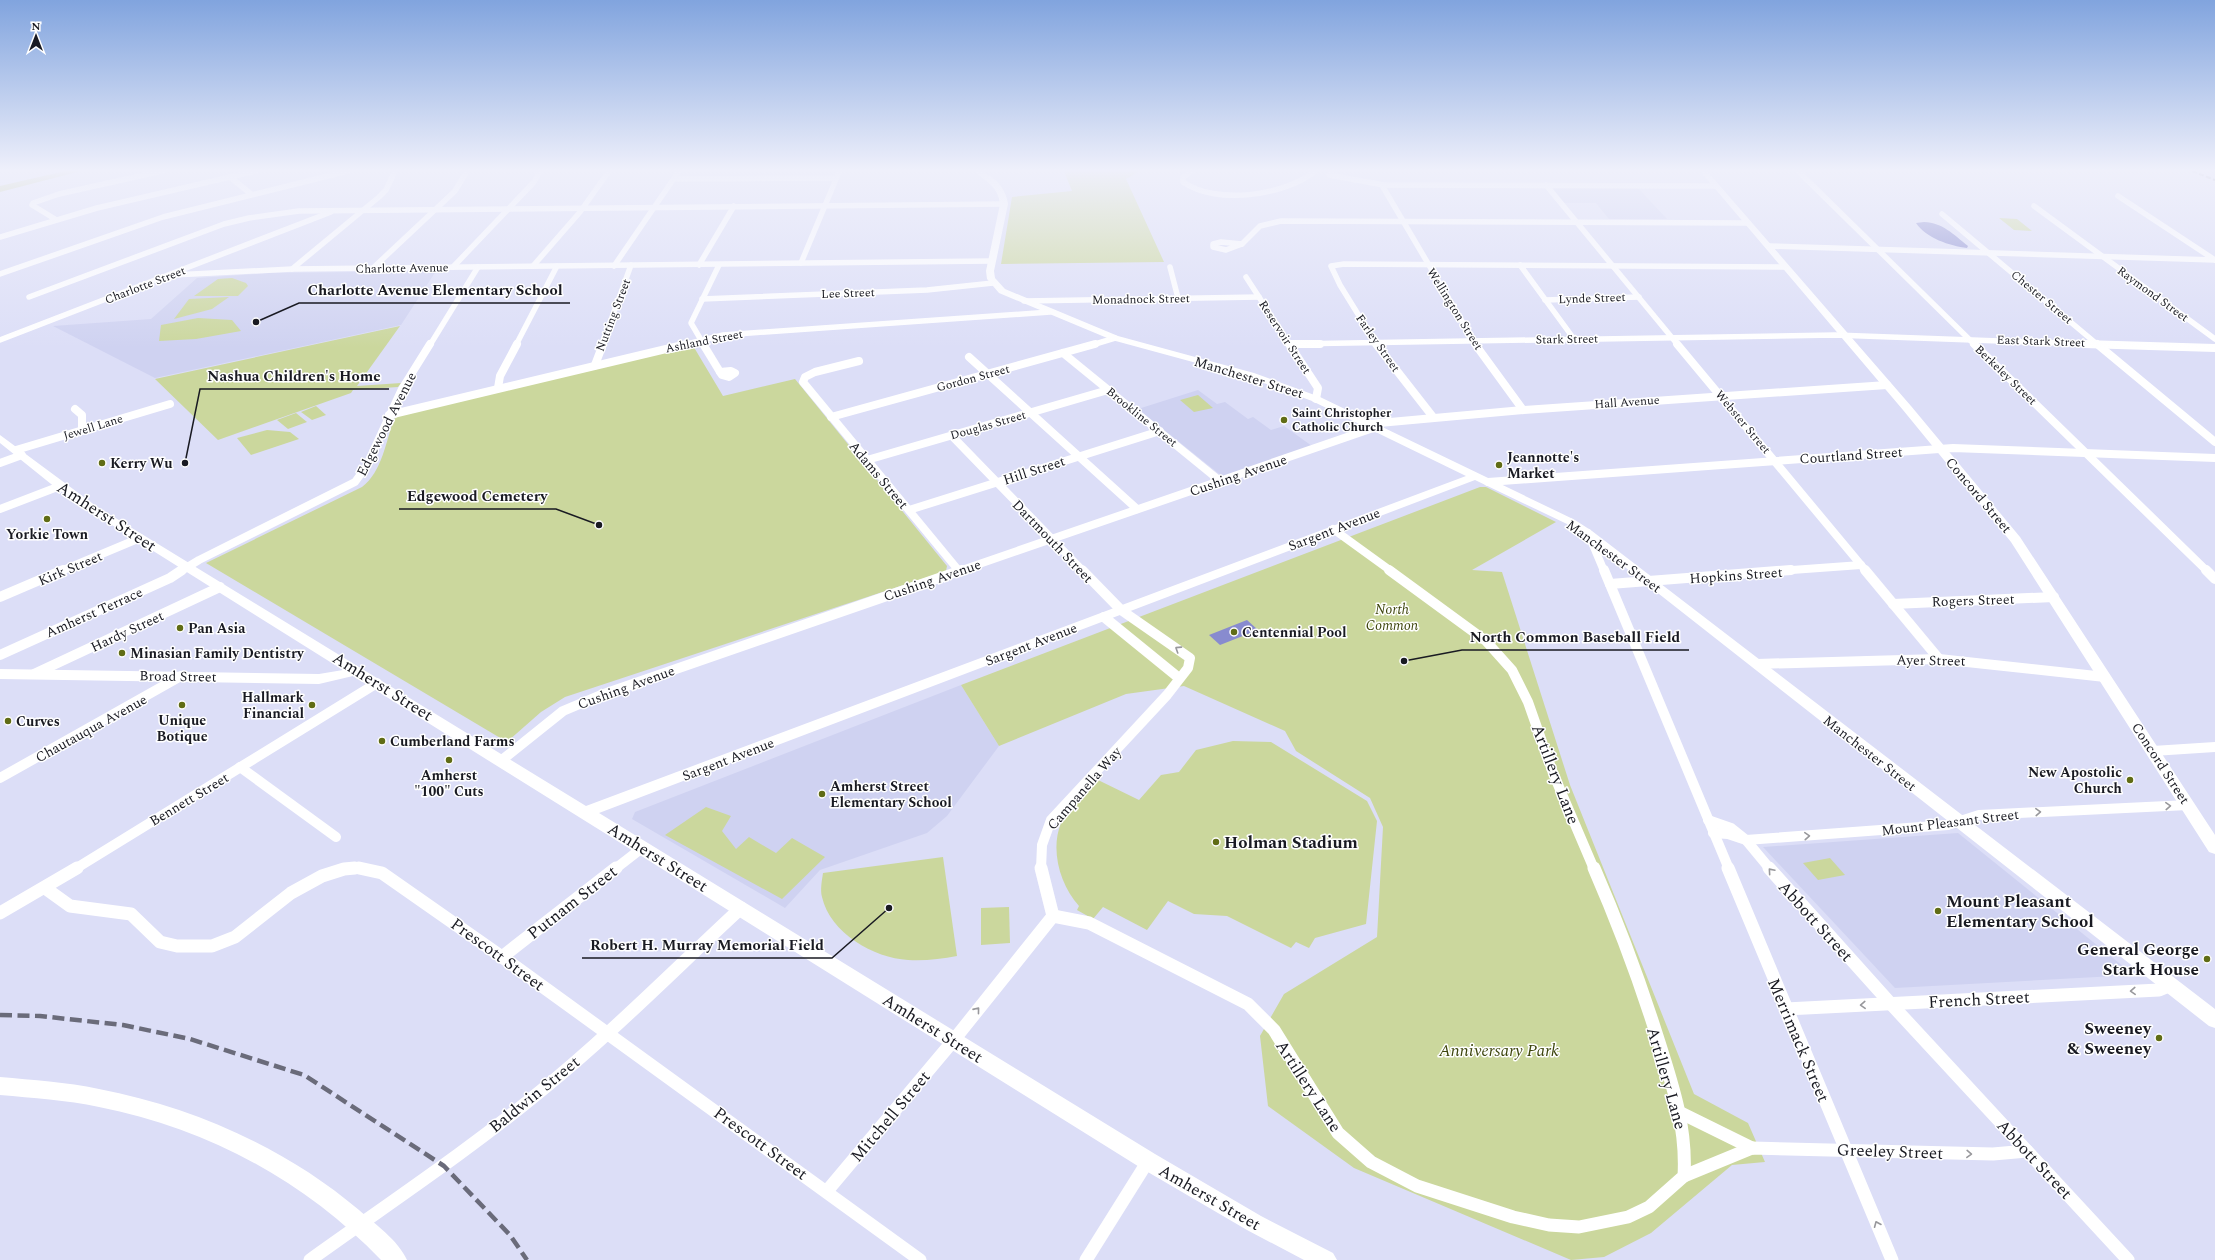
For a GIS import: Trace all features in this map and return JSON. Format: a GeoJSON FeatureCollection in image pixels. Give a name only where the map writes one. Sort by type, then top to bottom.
{"type":"FeatureCollection","features":[{"type":"Feature","properties":{"kind":"main road"},"geometry":{"type":"LineString","coordinates":[[994,283],[990,276],[991,261],[998,230]]}},
{"type":"Feature","properties":{"kind":"main road","name":"Concord Street"},"geometry":{"type":"LineString","coordinates":[[1754,230],[2010,531],[2215,848]]}},
{"type":"Feature","properties":{"kind":"main road","name":"Manchester Street"},"geometry":{"type":"LineString","coordinates":[[994,283],[1002,291],[1115,338],[1245,374],[1316,399],[1550,511],[1588,533],[1649,582],[1757,664],[2215,1020]]}},
{"type":"Feature","properties":{"kind":"main road","name":"Amherst Street"},"geometry":{"type":"LineString","coordinates":[[0,438],[60,486],[188,568],[502,760],[1148,1161],[1267,1230],[1326,1260]]}},
{"type":"Feature","properties":{"kind":"main road","name":"Sargent Avenue"},"geometry":{"type":"LineString","coordinates":[[586,812],[1333,529],[1482,479]]}},
{"type":"Feature","properties":{"kind":"main road","name":"Broad Street"},"geometry":{"type":"LineString","coordinates":[[0,674],[328,678],[355,670]]}},
{"type":"Feature","properties":{"kind":"main road"},"geometry":{"type":"LineString","coordinates":[[0,1086],[69,1093],[111,1100],[167,1116],[232,1141],[283,1167],[328,1197],[370,1233],[396,1260]]}},
{"type":"Feature","properties":{"kind":"street"},"geometry":{"type":"LineString","coordinates":[[0,237],[23,230]]}},
{"type":"Feature","properties":{"kind":"street"},"geometry":{"type":"LineString","coordinates":[[0,274],[125,230]]}},
{"type":"Feature","properties":{"kind":"street"},"geometry":{"type":"LineString","coordinates":[[29,297],[88,273],[208,230]]}},
{"type":"Feature","properties":{"kind":"street","name":"Charlotte Street"},"geometry":{"type":"LineString","coordinates":[[0,340],[173,275],[287,230]]}},
{"type":"Feature","properties":{"kind":"street"},"geometry":{"type":"LineString","coordinates":[[292,269],[340,230]]}},
{"type":"Feature","properties":{"kind":"street"},"geometry":{"type":"LineString","coordinates":[[373,268],[414,230]]}},
{"type":"Feature","properties":{"kind":"street"},"geometry":{"type":"LineString","coordinates":[[453,267],[488,230]]}},
{"type":"Feature","properties":{"kind":"street"},"geometry":{"type":"LineString","coordinates":[[533,266],[564,230]]}},
{"type":"Feature","properties":{"kind":"street"},"geometry":{"type":"LineString","coordinates":[[614,266],[638,230]]}},
{"type":"Feature","properties":{"kind":"street"},"geometry":{"type":"LineString","coordinates":[[699,265],[720,230]]}},
{"type":"Feature","properties":{"kind":"street"},"geometry":{"type":"LineString","coordinates":[[801,263],[815,230]]}},
{"type":"Feature","properties":{"kind":"street"},"geometry":{"type":"LineString","coordinates":[[1242,244],[1255,230]]}},
{"type":"Feature","properties":{"kind":"street","name":"Wellington Street"},"geometry":{"type":"LineString","coordinates":[[1409,230],[1474,341],[1523,410]]}},
{"type":"Feature","properties":{"kind":"street","name":"Webster Street"},"geometry":{"type":"LineString","coordinates":[[1584,230],[1939,659]]}},
{"type":"Feature","properties":{"kind":"street","name":"Berkeley Street"},"geometry":{"type":"LineString","coordinates":[[1858,230],[2215,579]]}},
{"type":"Feature","properties":{"kind":"street","name":"Chester Street"},"geometry":{"type":"LineString","coordinates":[[1961,230],[2215,442]]}},
{"type":"Feature","properties":{"kind":"street","name":"Raymond Street"},"geometry":{"type":"LineString","coordinates":[[2065,230],[2215,339]]}},
{"type":"Feature","properties":{"kind":"street"},"geometry":{"type":"LineString","coordinates":[[2169,230],[2215,260]]}},
{"type":"Feature","properties":{"kind":"street"},"geometry":{"type":"LineString","coordinates":[[1768,246],[2215,260]]}},
{"type":"Feature","properties":{"kind":"street","name":"Charlotte Avenue"},"geometry":{"type":"LineString","coordinates":[[173,275],[292,269],[991,261]]}},
{"type":"Feature","properties":{"kind":"street"},"geometry":{"type":"LineString","coordinates":[[719,264],[691,323],[702,339],[720,372]]}},
{"type":"Feature","properties":{"kind":"street","name":"Farley Street"},"geometry":{"type":"LineString","coordinates":[[1428,264],[1344,264],[1331,266],[1340,285],[1375,342],[1432,417]]}},
{"type":"Feature","properties":{"kind":"street"},"geometry":{"type":"LineString","coordinates":[[1428,264],[1785,267]]}},
{"type":"Feature","properties":{"kind":"street","name":"Nutting Street"},"geometry":{"type":"LineString","coordinates":[[595,365],[631,265]]}},
{"type":"Feature","properties":{"kind":"street"},"geometry":{"type":"LineString","coordinates":[[1520,265],[1574,339]]}},
{"type":"Feature","properties":{"kind":"street"},"geometry":{"type":"LineString","coordinates":[[498,388],[500,376],[557,266]]}},
{"type":"Feature","properties":{"kind":"street","name":"Edgewood Avenue"},"geometry":{"type":"LineString","coordinates":[[188,568],[355,482],[366,468],[388,414],[402,389],[478,267]]}},
{"type":"Feature","properties":{"kind":"street"},"geometry":{"type":"LineString","coordinates":[[1170,267],[1178,298]]}},
{"type":"Feature","properties":{"kind":"street","name":"Reservoir Street"},"geometry":{"type":"LineString","coordinates":[[1246,277],[1318,388],[1316,399]]}},
{"type":"Feature","properties":{"kind":"street","name":"Lee Street"},"geometry":{"type":"LineString","coordinates":[[702,300],[920,290],[994,283]]}},
{"type":"Feature","properties":{"kind":"street","name":"Monadnock Street"},"geometry":{"type":"LineString","coordinates":[[1024,301],[1259,297]]}},
{"type":"Feature","properties":{"kind":"street","name":"Lynde Street"},"geometry":{"type":"LineString","coordinates":[[1545,300],[1639,297]]}},
{"type":"Feature","properties":{"kind":"street","name":"Ashland Street"},"geometry":{"type":"LineString","coordinates":[[388,414],[702,339],[741,332],[1050,312]]}},
{"type":"Feature","properties":{"kind":"street","name":"East Stark Street"},"geometry":{"type":"LineString","coordinates":[[1844,335],[2215,348]]}},
{"type":"Feature","properties":{"kind":"street","name":"Stark Street"},"geometry":{"type":"LineString","coordinates":[[1290,344],[1844,335]]}},
{"type":"Feature","properties":{"kind":"street","name":"Gordon Street"},"geometry":{"type":"LineString","coordinates":[[831,417],[1115,338]]}},
{"type":"Feature","properties":{"kind":"street","name":"Brookline Street"},"geometry":{"type":"LineString","coordinates":[[1063,353],[1220,481]]}},
{"type":"Feature","properties":{"kind":"street"},"geometry":{"type":"LineString","coordinates":[[969,357],[1137,509]]}},
{"type":"Feature","properties":{"kind":"street","name":"Adams Street"},"geometry":{"type":"LineString","coordinates":[[859,361],[815,372],[805,377],[803,380],[805,386],[959,571]]}},
{"type":"Feature","properties":{"kind":"street","name":"Hall Avenue"},"geometry":{"type":"LineString","coordinates":[[1372,426],[1432,417],[1887,385]]}},
{"type":"Feature","properties":{"kind":"street","name":"Douglas Street"},"geometry":{"type":"LineString","coordinates":[[867,460],[1108,390]]}},
{"type":"Feature","properties":{"kind":"street","name":"Jewell Lane"},"geometry":{"type":"LineString","coordinates":[[0,463],[19,453],[82,431],[170,404]]}},
{"type":"Feature","properties":{"kind":"street"},"geometry":{"type":"LineString","coordinates":[[75,409],[82,415],[82,431]]}},
{"type":"Feature","properties":{"kind":"street","name":"Cushing Avenue"},"geometry":{"type":"LineString","coordinates":[[502,760],[555,716],[573,706],[1220,481],[1372,426]]}},
{"type":"Feature","properties":{"kind":"street","name":"Hill Street"},"geometry":{"type":"LineString","coordinates":[[909,510],[1160,431]]}},
{"type":"Feature","properties":{"kind":"street","name":"Dartmouth Street"},"geometry":{"type":"LineString","coordinates":[[952,436],[1121,610]]}},
{"type":"Feature","properties":{"kind":"street","name":"Courtland Street"},"geometry":{"type":"LineString","coordinates":[[1482,479],[1774,461],[1941,448],[2215,458]]}},
{"type":"Feature","properties":{"kind":"street"},"geometry":{"type":"LineString","coordinates":[[0,509],[60,486]]}},
{"type":"Feature","properties":{"kind":"street","name":"Artillery Lane"},"geometry":{"type":"LineString","coordinates":[[1053,916],[1089,923],[1248,1004],[1274,1030],[1338,1133],[1371,1162],[1417,1186],[1513,1217],[1548,1225],[1579,1227],[1628,1217],[1648,1206],[1684,1176],[1686,1160],[1681,1113],[1619,928],[1553,773],[1527,694],[1517,676],[1504,658],[1486,641],[1333,529]]}},
{"type":"Feature","properties":{"kind":"street"},"geometry":{"type":"LineString","coordinates":[[1588,533],[1708,820]]}},
{"type":"Feature","properties":{"kind":"street","name":"Kirk Street"},"geometry":{"type":"LineString","coordinates":[[2,594],[140,538]]}},
{"type":"Feature","properties":{"kind":"street","name":"Hopkins Street"},"geometry":{"type":"LineString","coordinates":[[1610,584],[1861,565]]}},
{"type":"Feature","properties":{"kind":"street","name":"Amherst Terrace"},"geometry":{"type":"LineString","coordinates":[[0,655],[170,578],[188,568]]}},
{"type":"Feature","properties":{"kind":"street","name":"Hardy Street"},"geometry":{"type":"LineString","coordinates":[[34,674],[220,587]]}},
{"type":"Feature","properties":{"kind":"street","name":"Rogers Street"},"geometry":{"type":"LineString","coordinates":[[1893,604],[2054,597]]}},
{"type":"Feature","properties":{"kind":"street","name":"Campanella Way"},"geometry":{"type":"LineString","coordinates":[[1053,916],[1040,871],[1041,848],[1046,829],[1051,820],[1167,694],[1190,663],[1186,654],[1121,610]]}},
{"type":"Feature","properties":{"kind":"street"},"geometry":{"type":"LineString","coordinates":[[1104,616],[1179,678]]}},
{"type":"Feature","properties":{"kind":"street","name":"Ayer Street"},"geometry":{"type":"LineString","coordinates":[[1757,664],[1939,659],[1990,662],[2105,677]]}},
{"type":"Feature","properties":{"kind":"street","name":"Chautauqua Avenue"},"geometry":{"type":"LineString","coordinates":[[0,778],[181,676]]}},
{"type":"Feature","properties":{"kind":"street","name":"Bennett Street"},"geometry":{"type":"LineString","coordinates":[[0,913],[45,888],[377,683]]}},
{"type":"Feature","properties":{"kind":"street"},"geometry":{"type":"LineString","coordinates":[[2153,751],[2215,748]]}},
{"type":"Feature","properties":{"kind":"street"},"geometry":{"type":"LineString","coordinates":[[240,767],[336,837]]}},
{"type":"Feature","properties":{"kind":"street","name":"Mount Pleasant Street"},"geometry":{"type":"LineString","coordinates":[[1713,833],[1728,834],[1746,840],[1948,825],[1979,815],[2188,805]]}},
{"type":"Feature","properties":{"kind":"street","name":"Merrimack Street"},"geometry":{"type":"LineString","coordinates":[[1708,820],[1892,1260]]}},
{"type":"Feature","properties":{"kind":"street","name":"Abbott Street"},"geometry":{"type":"LineString","coordinates":[[1708,820],[1731,828],[1746,840],[1771,871],[1891,1004],[2128,1260]]}},
{"type":"Feature","properties":{"kind":"street","name":"Putnam Street"},"geometry":{"type":"LineString","coordinates":[[502,956],[642,848]]}},
{"type":"Feature","properties":{"kind":"street","name":"Prescott Street"},"geometry":{"type":"LineString","coordinates":[[45,888],[70,906],[131,914],[139,920],[153,937],[168,945],[203,947],[220,944],[235,937],[291,893],[315,879],[344,869],[371,869],[391,878],[502,956],[920,1260]]}},
{"type":"Feature","properties":{"kind":"street","name":"Baldwin Street"},"geometry":{"type":"LineString","coordinates":[[310,1260],[467,1147],[542,1090],[607,1033],[741,908]]}},
{"type":"Feature","properties":{"kind":"street","name":"Mitchell Street"},"geometry":{"type":"LineString","coordinates":[[827,1191],[953,1041],[1053,916]]}},
{"type":"Feature","properties":{"kind":"street","name":"French Street"},"geometry":{"type":"LineString","coordinates":[[1786,1009],[2159,990],[2171,986]]}},
{"type":"Feature","properties":{"kind":"street","name":"Greeley Street"},"geometry":{"type":"LineString","coordinates":[[1681,1113],[1752,1148]]}},
{"type":"Feature","properties":{"kind":"street","name":"Greeley Street"},"geometry":{"type":"LineString","coordinates":[[1684,1176],[1752,1148],[1993,1154],[2027,1151]]}},
{"type":"Feature","properties":{"kind":"street"},"geometry":{"type":"LineString","coordinates":[[1086,1260],[1148,1161]]}},
{"type":"Feature","properties":{"kind":"shaded area"},"geometry":{"type":"Polygon","coordinates":[[[436,271],[401,325],[155,378],[53,326],[151,319],[197,278],[269,273],[436,271]]]}},
{"type":"Feature","properties":{"kind":"shaded area"},"geometry":{"type":"Polygon","coordinates":[[[1198,390],[1217,404],[1225,402],[1248,419],[1253,417],[1271,430],[1284,426],[1312,446],[1223,477],[1138,409],[1198,390]]]}},
{"type":"Feature","properties":{"kind":"shaded area","name":"Amherst Street Elementary School"},"geometry":{"type":"Polygon","coordinates":[[[961,685],[999,746],[947,816],[927,833],[820,870],[785,908],[632,819],[635,812],[961,685]]]}},
{"type":"Feature","properties":{"kind":"shaded area","name":"Mount Pleasant Elementary School"},"geometry":{"type":"Polygon","coordinates":[[[1958,833],[2134,975],[1895,988],[1763,847],[1958,833]]]}},
{"type":"Feature","properties":{"kind":"green space"},"geometry":{"type":"Polygon","coordinates":[[[1007,230],[1149,230],[1164,262],[1001,264],[1007,230]]]}},
{"type":"Feature","properties":{"kind":"green space"},"geometry":{"type":"Polygon","coordinates":[[[2014,230],[2030,230],[2032,231],[2014,230]]]}},
{"type":"Feature","properties":{"kind":"green space"},"geometry":{"type":"Polygon","coordinates":[[[232,278],[246,283],[248,286],[238,296],[194,296],[218,279],[232,278]]]}},
{"type":"Feature","properties":{"kind":"green space"},"geometry":{"type":"Polygon","coordinates":[[[229,297],[212,309],[174,319],[189,299],[229,297]]]}},
{"type":"Feature","properties":{"kind":"green space"},"geometry":{"type":"Polygon","coordinates":[[[198,318],[232,320],[241,331],[196,339],[159,341],[161,325],[198,318]]]}},
{"type":"Feature","properties":{"kind":"green space"},"geometry":{"type":"Polygon","coordinates":[[[400,326],[357,386],[401,383],[398,387],[353,390],[351,393],[218,440],[155,379],[400,326]]]}},
{"type":"Feature","properties":{"kind":"green space"},"geometry":{"type":"Polygon","coordinates":[[[692,344],[723,396],[795,379],[947,566],[946,571],[565,697],[541,712],[507,742],[206,563],[362,487],[369,481],[379,465],[394,419],[400,415],[692,344]]]}},
{"type":"Feature","properties":{"kind":"green space"},"geometry":{"type":"Polygon","coordinates":[[[1198,395],[1213,408],[1194,412],[1180,400],[1198,395]]]}},
{"type":"Feature","properties":{"kind":"green space"},"geometry":{"type":"Polygon","coordinates":[[[316,406],[326,415],[312,420],[301,412],[316,406]]]}},
{"type":"Feature","properties":{"kind":"green space"},"geometry":{"type":"Polygon","coordinates":[[[296,413],[307,422],[288,429],[277,420],[296,413]]]}},
{"type":"Feature","properties":{"kind":"green space"},"geometry":{"type":"Polygon","coordinates":[[[267,430],[290,432],[299,439],[251,455],[237,438],[267,430]]]}},
{"type":"Feature","properties":{"kind":"green space","name":"Anniversary Park"},"geometry":{"type":"Polygon","coordinates":[[[1480,487],[1486,487],[1556,522],[1472,570],[1502,572],[1570,785],[1694,1094],[1748,1123],[1765,1162],[1732,1165],[1651,1233],[1604,1257],[1571,1260],[1354,1168],[1268,1106],[1260,1036],[1284,994],[1377,937],[1383,827],[1370,798],[1296,751],[1285,731],[1184,686],[1126,694],[999,746],[961,685],[1480,487]]]}},
{"type":"Feature","properties":{"kind":"green space","name":"Holman Stadium"},"geometry":{"type":"Polygon","coordinates":[[[1233,741],[1271,742],[1367,801],[1377,821],[1366,924],[1315,938],[1309,948],[1296,942],[1291,948],[1227,916],[1194,914],[1168,901],[1147,930],[1103,907],[1093,919],[1077,910],[1079,906],[1072,898],[1062,878],[1059,867],[1056,844],[1061,823],[1058,821],[1096,779],[1139,800],[1161,775],[1179,772],[1196,750],[1233,741]]]}},
{"type":"Feature","properties":{"kind":"green space"},"geometry":{"type":"Polygon","coordinates":[[[706,807],[731,816],[722,831],[736,849],[749,837],[776,853],[792,838],[825,857],[782,899],[665,835],[706,807]]]}},
{"type":"Feature","properties":{"kind":"green space"},"geometry":{"type":"Polygon","coordinates":[[[943,857],[957,956],[933,960],[908,960],[881,954],[868,949],[855,941],[834,922],[827,910],[821,894],[823,873],[943,857]]]}},
{"type":"Feature","properties":{"kind":"green space"},"geometry":{"type":"Polygon","coordinates":[[[1830,858],[1845,875],[1818,880],[1803,863],[1830,858]]]}},
{"type":"Feature","properties":{"kind":"green space"},"geometry":{"type":"Polygon","coordinates":[[[1009,907],[1010,943],[981,945],[981,908],[1009,907]]]}},
{"type":"Feature","properties":{"kind":"water"},"geometry":{"type":"Polygon","coordinates":[[[1922,230],[1948,230],[1968,246],[1967,248],[1946,243],[1922,230]]]}},
{"type":"Feature","properties":{"kind":"water","name":"Centennial Pool"},"geometry":{"type":"Polygon","coordinates":[[[1247,620],[1258,630],[1220,645],[1209,635],[1247,620]]]}},
{"type":"Feature","properties":{"kind":"railway"},"geometry":{"type":"LineString","coordinates":[[0,1015],[40,1016],[123,1025],[190,1039],[304,1075],[444,1166],[510,1235],[527,1260]]}},
{"type":"Feature","properties":{"kind":"place","name":"Charlotte Avenue Elementary School"},"geometry":{"type":"Point","coordinates":[256,322]}},
{"type":"Feature","properties":{"kind":"place","name":"Saint Christopher Catholic Church"},"geometry":{"type":"Point","coordinates":[1284,420]}},
{"type":"Feature","properties":{"kind":"place","name":"Kerry Wu"},"geometry":{"type":"Point","coordinates":[102,463]}},
{"type":"Feature","properties":{"kind":"place","name":"Nashua Children's Home"},"geometry":{"type":"Point","coordinates":[185,463]}},
{"type":"Feature","properties":{"kind":"place","name":"Jeannotte's Market"},"geometry":{"type":"Point","coordinates":[1499,465]}},
{"type":"Feature","properties":{"kind":"place","name":"Yorkie Town"},"geometry":{"type":"Point","coordinates":[47,519]}},
{"type":"Feature","properties":{"kind":"place","name":"Edgewood Cemetery"},"geometry":{"type":"Point","coordinates":[599,525]}},
{"type":"Feature","properties":{"kind":"place","name":"Pan Asia"},"geometry":{"type":"Point","coordinates":[180,628]}},
{"type":"Feature","properties":{"kind":"place","name":"Centennial Pool"},"geometry":{"type":"Point","coordinates":[1234,632]}},
{"type":"Feature","properties":{"kind":"place","name":"Minasian Family Dentistry"},"geometry":{"type":"Point","coordinates":[122,653]}},
{"type":"Feature","properties":{"kind":"place","name":"North Common Baseball Field"},"geometry":{"type":"Point","coordinates":[1404,661]}},
{"type":"Feature","properties":{"kind":"place","name":"Unique Botique"},"geometry":{"type":"Point","coordinates":[182,705]}},
{"type":"Feature","properties":{"kind":"place","name":"Hallmark Financial"},"geometry":{"type":"Point","coordinates":[312,705]}},
{"type":"Feature","properties":{"kind":"place","name":"Curves"},"geometry":{"type":"Point","coordinates":[8,721]}},
{"type":"Feature","properties":{"kind":"place","name":"Cumberland Farms"},"geometry":{"type":"Point","coordinates":[382,741]}},
{"type":"Feature","properties":{"kind":"place","name":"Amherst \"100\" Cuts"},"geometry":{"type":"Point","coordinates":[449,760]}},
{"type":"Feature","properties":{"kind":"place","name":"New Apostolic Church"},"geometry":{"type":"Point","coordinates":[2130,780]}},
{"type":"Feature","properties":{"kind":"place","name":"Amherst Street Elementary School"},"geometry":{"type":"Point","coordinates":[822,794]}},
{"type":"Feature","properties":{"kind":"place","name":"Holman Stadium"},"geometry":{"type":"Point","coordinates":[1216,842]}},
{"type":"Feature","properties":{"kind":"place","name":"Robert H. Murray Memorial Field"},"geometry":{"type":"Point","coordinates":[889,908]}},
{"type":"Feature","properties":{"kind":"place","name":"Mount Pleasant Elementary School"},"geometry":{"type":"Point","coordinates":[1938,911]}},
{"type":"Feature","properties":{"kind":"place","name":"General George Stark House"},"geometry":{"type":"Point","coordinates":[2207,959]}},
{"type":"Feature","properties":{"kind":"place","name":"Sweeney & Sweeney"},"geometry":{"type":"Point","coordinates":[2159,1038]}},
{"type":"Feature","properties":{"kind":"park label","name":"North Common"},"geometry":{"type":"Point","coordinates":[1392,618]}}]}
